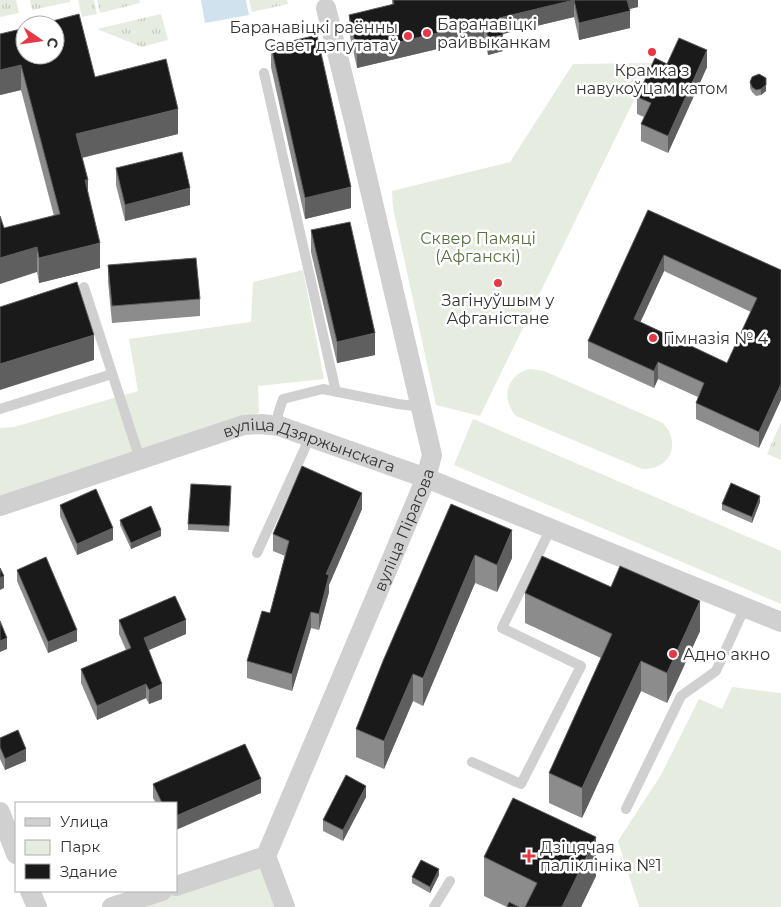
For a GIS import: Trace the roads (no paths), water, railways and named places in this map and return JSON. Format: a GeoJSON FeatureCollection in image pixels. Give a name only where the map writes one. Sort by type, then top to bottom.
{"type":"FeatureCollection","features":[{"type":"Feature","properties":{"kind":"street","name":"вуліца Пірагова"},"geometry":{"type":"LineString","coordinates":[[266,856],[426,478],[432,455],[422,406],[326,8]]}},
{"type":"Feature","properties":{"kind":"street","name":"вуліца Дзяржынскага"},"geometry":{"type":"LineString","coordinates":[[0,506],[244,425],[279,426],[426,478],[781,622]]}},
{"type":"Feature","properties":{"kind":"street"},"geometry":{"type":"LineString","coordinates":[[0,812],[15,851]]}},
{"type":"Feature","properties":{"kind":"street"},"geometry":{"type":"LineString","coordinates":[[178,885],[266,856],[285,907]]}},
{"type":"Feature","properties":{"kind":"street"},"geometry":{"type":"LineString","coordinates":[[30,892],[37,907]]}},
{"type":"Feature","properties":{"kind":"street"},"geometry":{"type":"LineString","coordinates":[[112,907],[159,892]]}},
{"type":"Feature","properties":{"kind":"lane"},"geometry":{"type":"LineString","coordinates":[[264,73],[336,392]]}},
{"type":"Feature","properties":{"kind":"lane"},"geometry":{"type":"LineString","coordinates":[[84,287],[140,460]]}},
{"type":"Feature","properties":{"kind":"lane"},"geometry":{"type":"LineString","coordinates":[[0,409],[112,374]]}},
{"type":"Feature","properties":{"kind":"lane"},"geometry":{"type":"LineString","coordinates":[[279,426],[278,414],[283,399],[323,389],[398,404],[422,406]]}},
{"type":"Feature","properties":{"kind":"lane"},"geometry":{"type":"LineString","coordinates":[[257,553],[305,448],[308,437]]}},
{"type":"Feature","properties":{"kind":"lane"},"geometry":{"type":"LineString","coordinates":[[472,762],[521,784],[581,666],[502,628],[551,528]]}},
{"type":"Feature","properties":{"kind":"lane"},"geometry":{"type":"LineString","coordinates":[[626,809],[681,696],[716,671],[745,607]]}},
{"type":"Feature","properties":{"kind":"lane"},"geometry":{"type":"LineString","coordinates":[[434,907],[450,881]]}},
{"type":"Feature","properties":{"kind":"water"},"geometry":{"type":"Polygon","coordinates":[[[201,0],[246,0],[249,15],[205,23],[201,0]]]}},
{"type":"Feature","properties":{"kind":"place","name":"Баранавіцкі райвыканкам"},"geometry":{"type":"Point","coordinates":[427,33]}},
{"type":"Feature","properties":{"kind":"place","name":"Баранавіцкі раённы Савет дэпутатаў"},"geometry":{"type":"Point","coordinates":[408,36]}},
{"type":"Feature","properties":{"kind":"place","name":"Крамка з навукоўцам катом"},"geometry":{"type":"Point","coordinates":[652,52]}},
{"type":"Feature","properties":{"kind":"place","name":"Загінуўшым у Афганістане"},"geometry":{"type":"Point","coordinates":[498,283]}},
{"type":"Feature","properties":{"kind":"place","name":"Гімназія № 4"},"geometry":{"type":"Point","coordinates":[653,338]}},
{"type":"Feature","properties":{"kind":"place","name":"Адно акно"},"geometry":{"type":"Point","coordinates":[673,654]}},
{"type":"Feature","properties":{"kind":"place","name":"Дзіцячая паліклініка №1"},"geometry":{"type":"Point","coordinates":[529,856]}},
{"type":"Feature","properties":{"kind":"park label","name":"Сквер Памяці (Афганскі)"},"geometry":{"type":"Point","coordinates":[478,247]}}]}
